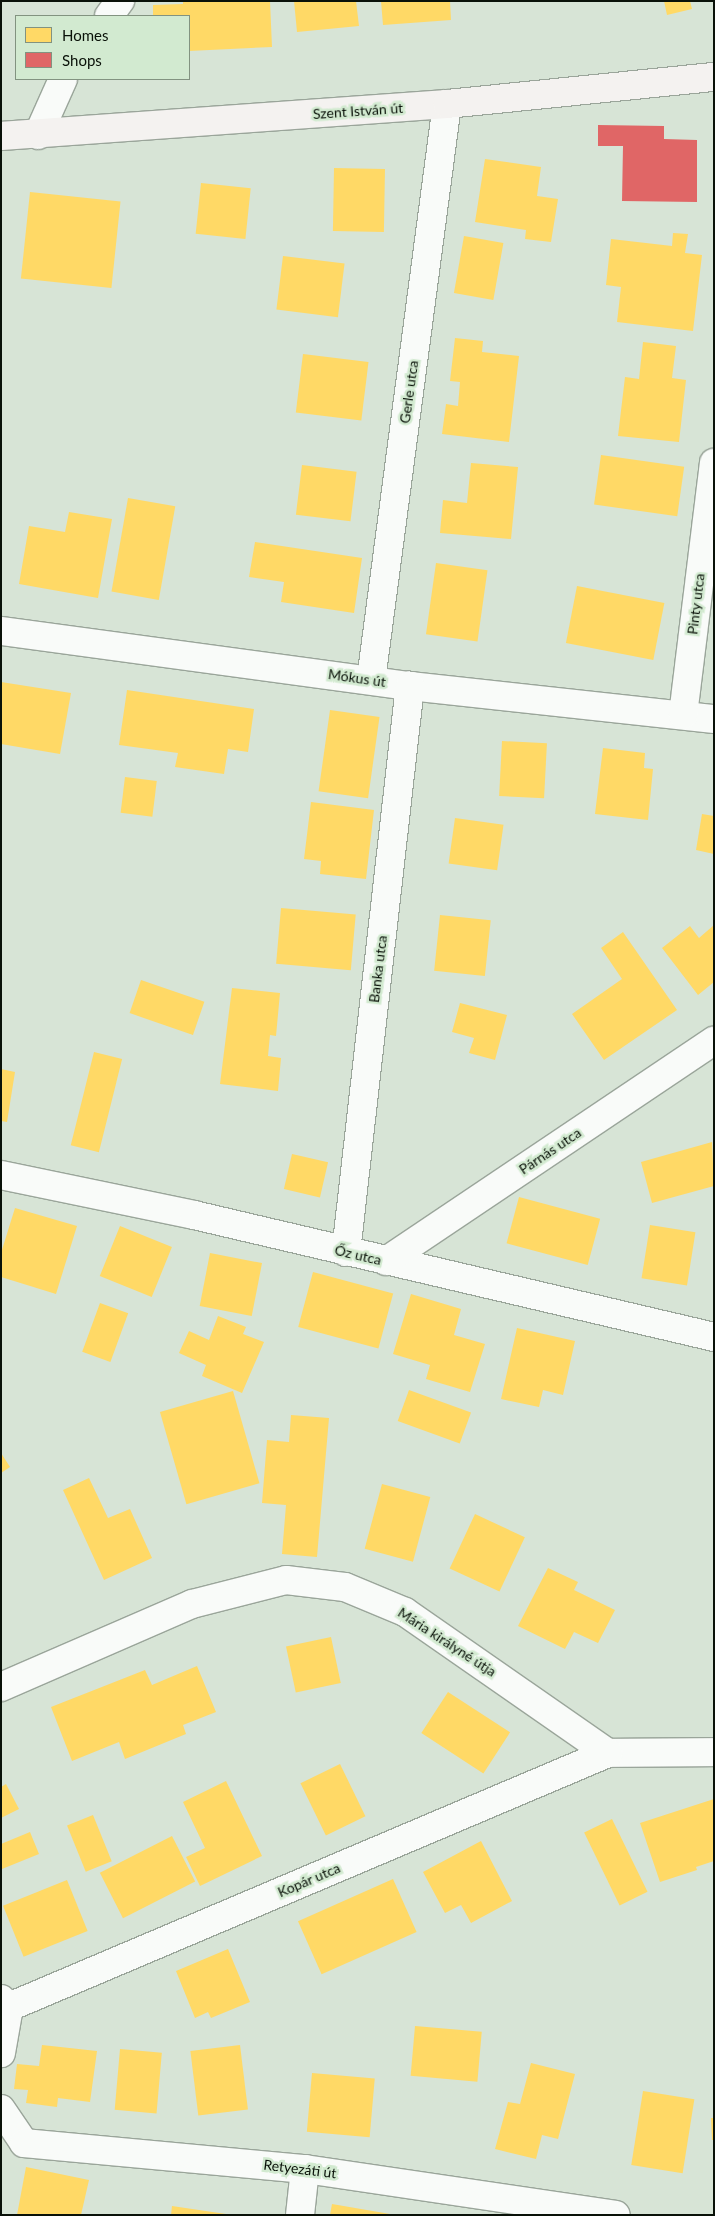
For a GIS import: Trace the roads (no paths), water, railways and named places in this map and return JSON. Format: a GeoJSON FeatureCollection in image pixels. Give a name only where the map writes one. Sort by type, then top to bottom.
{"type":"FeatureCollection","features":[{"type":"Feature","properties":{"kind":"street"},"geometry":{"type":"LineString","coordinates":[[110,15],[120,1]]}},
{"type":"Feature","properties":{"kind":"street","name":"Szent István út"},"geometry":{"type":"LineString","coordinates":[[1,136],[38,135],[448,104],[714,77]]}},
{"type":"Feature","properties":{"kind":"street"},"geometry":{"type":"LineString","coordinates":[[38,135],[63,80]]}},
{"type":"Feature","properties":{"kind":"street","name":"Gerle utca"},"geometry":{"type":"LineString","coordinates":[[371,680],[448,104]]}},
{"type":"Feature","properties":{"kind":"street","name":"Pinty utca"},"geometry":{"type":"LineString","coordinates":[[683,715],[714,464]]}},
{"type":"Feature","properties":{"kind":"street","name":"Mókus út"},"geometry":{"type":"LineString","coordinates":[[1,631],[410,686],[714,719]]}},
{"type":"Feature","properties":{"kind":"street","name":"Banka utca"},"geometry":{"type":"LineString","coordinates":[[346,1252],[410,686]]}},
{"type":"Feature","properties":{"kind":"street","name":"Párnás utca"},"geometry":{"type":"LineString","coordinates":[[386,1261],[714,1042]]}},
{"type":"Feature","properties":{"kind":"street","name":"Őz utca"},"geometry":{"type":"LineString","coordinates":[[1,1175],[194,1215],[714,1337]]}},
{"type":"Feature","properties":{"kind":"street","name":"Mária királyné útja"},"geometry":{"type":"LineString","coordinates":[[1,1687],[192,1604],[286,1580],[345,1588],[405,1612],[608,1753]]}},
{"type":"Feature","properties":{"kind":"street"},"geometry":{"type":"LineString","coordinates":[[608,1753],[714,1752]]}},
{"type":"Feature","properties":{"kind":"street","name":"Kopár utca"},"geometry":{"type":"LineString","coordinates":[[5,2003],[608,1753]]}},
{"type":"Feature","properties":{"kind":"street"},"geometry":{"type":"LineString","coordinates":[[1,2053],[5,2003]]}},
{"type":"Feature","properties":{"kind":"street","name":"Retyezáti út"},"geometry":{"type":"LineString","coordinates":[[1,2109],[24,2143],[305,2169],[616,2215]]}},
{"type":"Feature","properties":{"kind":"street"},"geometry":{"type":"LineString","coordinates":[[300,2215],[305,2169]]}}]}
